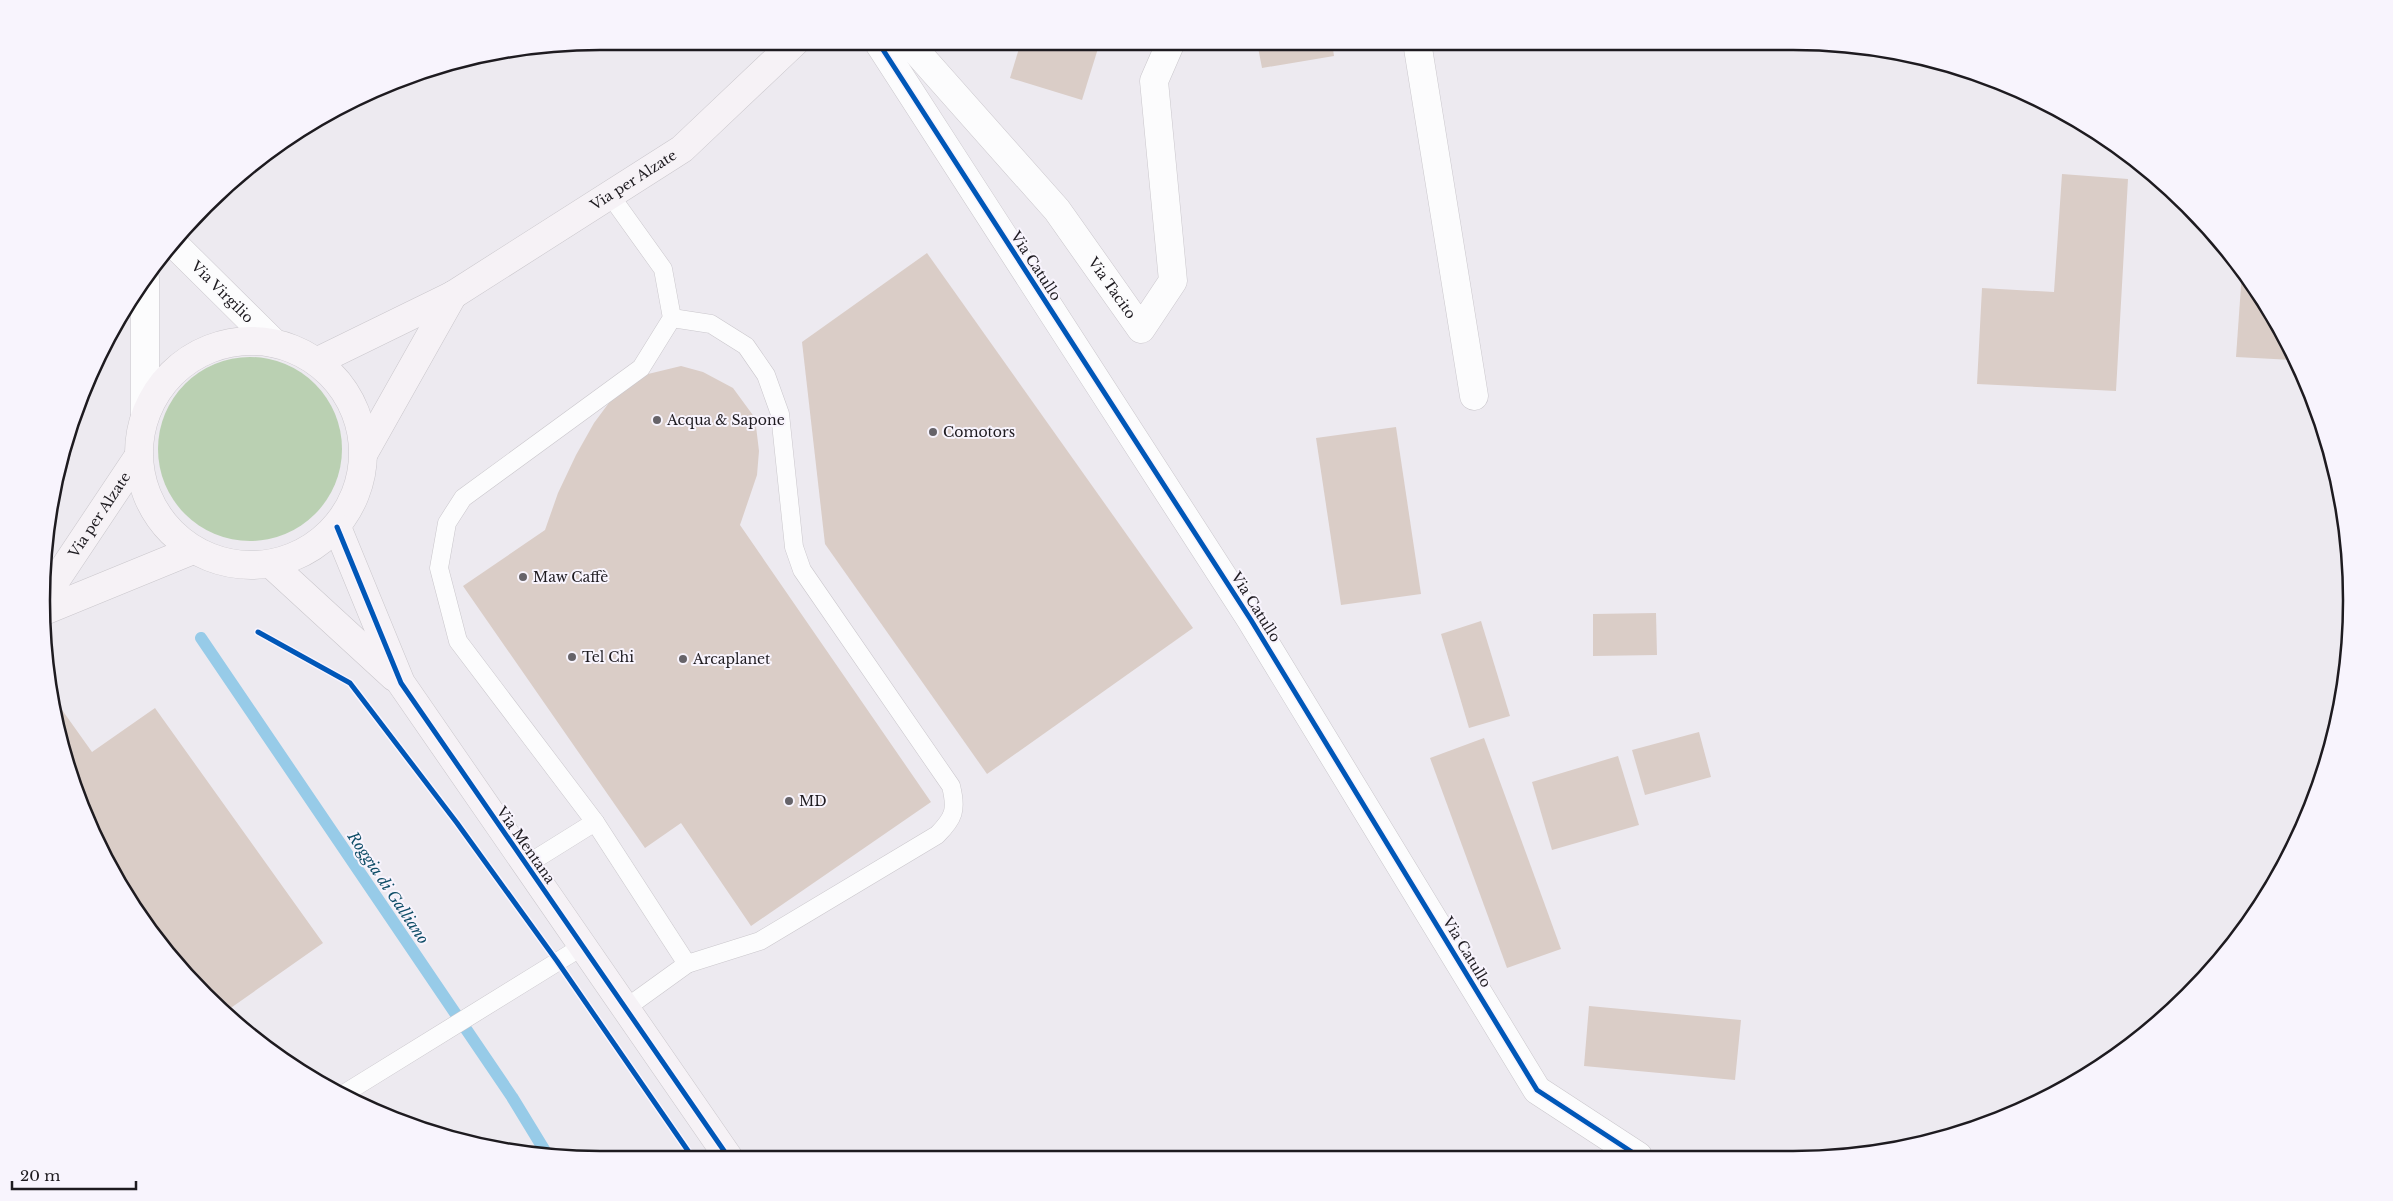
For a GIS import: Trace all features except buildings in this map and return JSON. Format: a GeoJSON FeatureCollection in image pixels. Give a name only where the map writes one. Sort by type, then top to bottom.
{"type":"FeatureCollection","features":[{"type":"Feature","properties":{"kind":"street","name":"Via per Alzate"},"geometry":{"type":"LineString","coordinates":[[320,360],[453,295],[682,149],[787,50]]}},
{"type":"Feature","properties":{"kind":"street","name":"Via Catullo"},"geometry":{"type":"LineString","coordinates":[[883,50],[1251,620],[1537,1090],[1630,1151]]}},
{"type":"Feature","properties":{"kind":"street","name":"Via Tacito"},"geometry":{"type":"LineString","coordinates":[[915,50],[1057,210],[1141,329],[1173,281],[1154,81],[1167,50]]}},
{"type":"Feature","properties":{"kind":"street"},"geometry":{"type":"LineString","coordinates":[[1418,50],[1474,396]]}},
{"type":"Feature","properties":{"kind":"street","name":"Via Virgilio"},"geometry":{"type":"LineString","coordinates":[[178,248],[274,342]]}},
{"type":"Feature","properties":{"kind":"street"},"geometry":{"type":"LineString","coordinates":[[145,292],[145,413],[138,457],[147,498],[173,534],[193,550],[229,564],[252,566],[272,564],[295,557],[337,527],[357,493],[364,453],[355,409],[320,360],[274,342],[248,340],[214,346],[180,365],[168,376],[145,413]]}},
{"type":"Feature","properties":{"kind":"street","name":"Via per Alzate"},"geometry":{"type":"LineString","coordinates":[[364,453],[453,295]]}},
{"type":"Feature","properties":{"kind":"street","name":"Via per Alzate"},"geometry":{"type":"LineString","coordinates":[[50,589],[138,457]]}},
{"type":"Feature","properties":{"kind":"street","name":"Via Mentana"},"geometry":{"type":"LineString","coordinates":[[337,527],[400,683]]}},
{"type":"Feature","properties":{"kind":"street"},"geometry":{"type":"LineString","coordinates":[[50,608],[193,550]]}},
{"type":"Feature","properties":{"kind":"street","name":"Via Mentana"},"geometry":{"type":"LineString","coordinates":[[272,564],[400,683],[724,1151]]}},
{"type":"Feature","properties":{"kind":"lane"},"geometry":{"type":"LineString","coordinates":[[610,195],[663,269],[672,318],[641,368],[463,498],[447,523],[439,568],[458,641],[595,822],[687,964]]}},
{"type":"Feature","properties":{"kind":"lane"},"geometry":{"type":"LineString","coordinates":[[626,1008],[687,964],[760,941],[937,836],[949,823],[955,804],[950,786],[802,570],[794,547],[780,414],[766,375],[746,346],[711,324],[672,318]]}},
{"type":"Feature","properties":{"kind":"lane"},"geometry":{"type":"LineString","coordinates":[[526,865],[595,822]]}},
{"type":"Feature","properties":{"kind":"lane"},"geometry":{"type":"LineString","coordinates":[[351,1091],[583,946]]}},
{"type":"Feature","properties":{"kind":"green space"},"geometry":{"type":"Polygon","coordinates":[[[259,357],[268,358],[294,368],[309,378],[321,390],[331,405],[338,422],[341,431],[341,467],[331,493],[321,508],[309,520],[294,530],[268,540],[241,541],[232,540],[206,530],[191,520],[179,508],[169,493],[159,467],[158,440],[159,431],[169,405],[179,390],[191,378],[206,368],[232,358],[259,357]]]}},
{"type":"Feature","properties":{"kind":"waterway","name":"Roggia di Galliano"},"geometry":{"type":"LineString","coordinates":[[201,638],[512,1097],[543,1148]]}},
{"type":"Feature","properties":{"kind":"cycle path"},"geometry":{"type":"LineString","coordinates":[[883,50],[1251,620],[1537,1090],[1630,1151]]}},
{"type":"Feature","properties":{"kind":"cycle path"},"geometry":{"type":"LineString","coordinates":[[337,527],[401,683],[724,1151]]}},
{"type":"Feature","properties":{"kind":"cycle path"},"geometry":{"type":"LineString","coordinates":[[258,632],[350,683],[457,823],[557,961],[688,1151]]}},
{"type":"Feature","properties":{"kind":"place","name":"Acqua & Sapone"},"geometry":{"type":"Point","coordinates":[657,420]}},
{"type":"Feature","properties":{"kind":"place","name":"Comotors"},"geometry":{"type":"Point","coordinates":[933,432]}},
{"type":"Feature","properties":{"kind":"place","name":"Maw Caffè"},"geometry":{"type":"Point","coordinates":[523,577]}},
{"type":"Feature","properties":{"kind":"place","name":"Tel Chi"},"geometry":{"type":"Point","coordinates":[572,657]}},
{"type":"Feature","properties":{"kind":"place","name":"Arcaplanet"},"geometry":{"type":"Point","coordinates":[683,659]}},
{"type":"Feature","properties":{"kind":"place","name":"MD"},"geometry":{"type":"Point","coordinates":[789,801]}}]}
